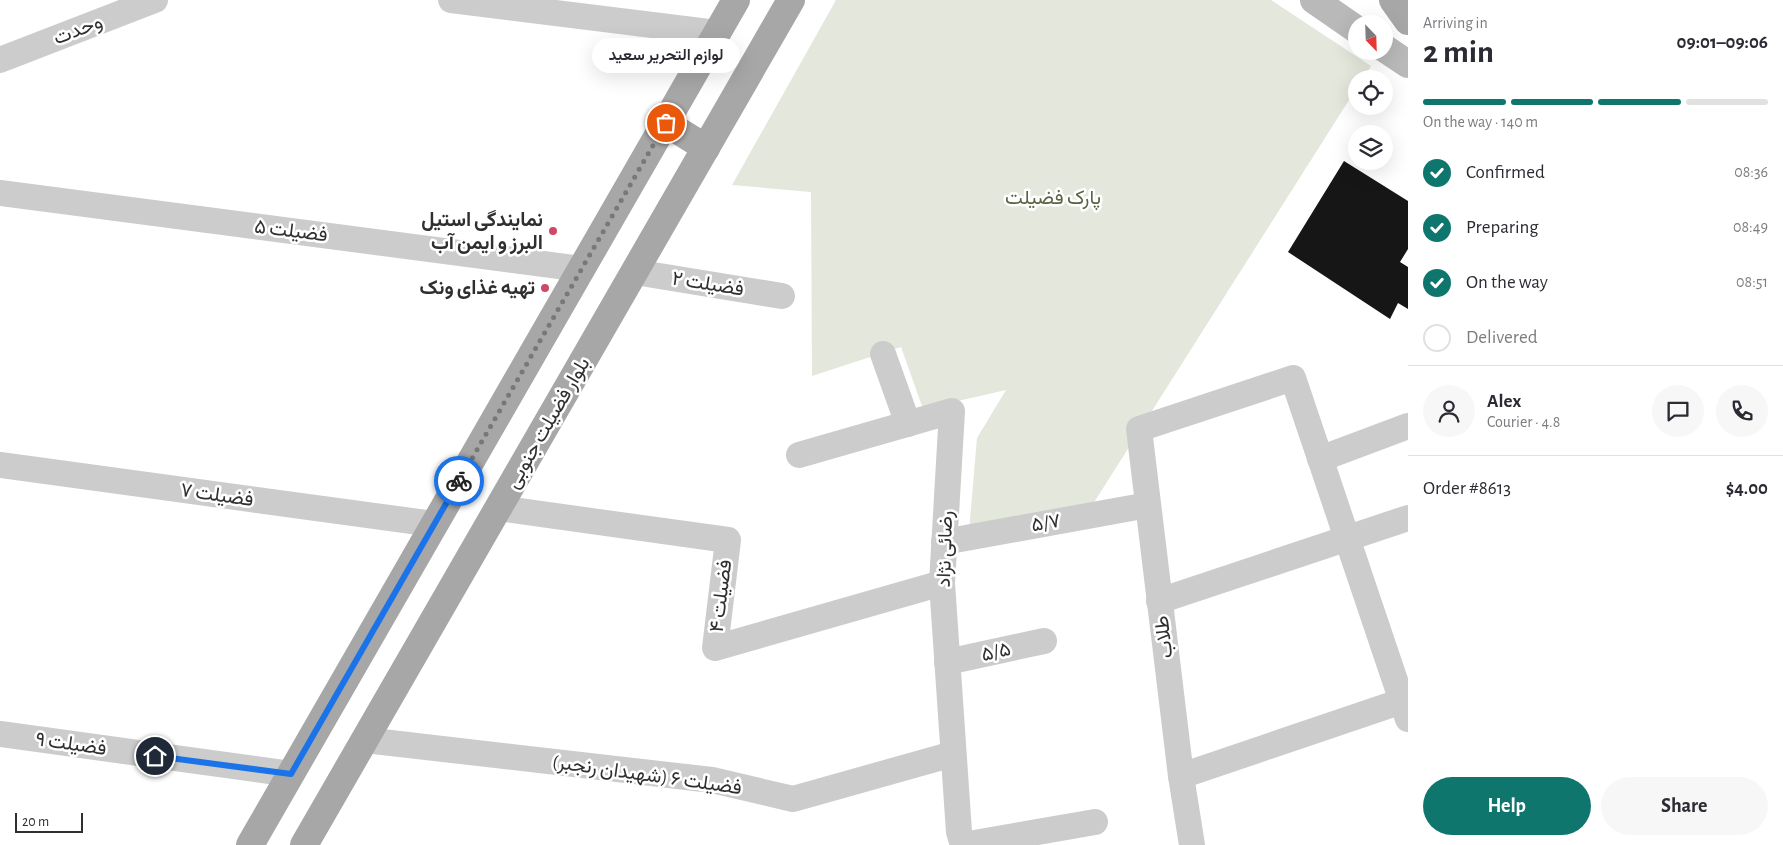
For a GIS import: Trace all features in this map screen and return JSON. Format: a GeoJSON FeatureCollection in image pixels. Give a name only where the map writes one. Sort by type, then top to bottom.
{"type":"FeatureCollection","features":[{"type":"Feature","properties":{"kind":"main road"},"geometry":{"type":"LineString","coordinates":[[250,845],[736,0]]}},
{"type":"Feature","properties":{"kind":"main road","name":"بلوار فضیلت جنوبی"},"geometry":{"type":"LineString","coordinates":[[304,845],[791,0]]}},
{"type":"Feature","properties":{"kind":"main road"},"geometry":{"type":"LineString","coordinates":[[1314,0],[1348,23]]}},
{"type":"Feature","properties":{"kind":"main road"},"geometry":{"type":"LineString","coordinates":[[1393,0],[1408,21]]}},
{"type":"Feature","properties":{"kind":"main road"},"geometry":{"type":"LineString","coordinates":[[1398,0],[1408,7]]}},
{"type":"Feature","properties":{"kind":"main road"},"geometry":{"type":"LineString","coordinates":[[1393,54],[1408,64]]}},
{"type":"Feature","properties":{"kind":"main road"},"geometry":{"type":"LineString","coordinates":[[666,123],[706,148]]}},
{"type":"Feature","properties":{"kind":"street","name":"وحدت"},"geometry":{"type":"LineString","coordinates":[[0,60],[156,0]]}},
{"type":"Feature","properties":{"kind":"street"},"geometry":{"type":"LineString","coordinates":[[451,0],[717,33]]}},
{"type":"Feature","properties":{"kind":"street","name":"فضیلت ۵"},"geometry":{"type":"LineString","coordinates":[[0,193],[582,269]]}},
{"type":"Feature","properties":{"kind":"street","name":"فضیلت ۲"},"geometry":{"type":"LineString","coordinates":[[635,272],[782,296]]}},
{"type":"Feature","properties":{"kind":"street"},"geometry":{"type":"LineString","coordinates":[[883,354],[908,424]]}},
{"type":"Feature","properties":{"kind":"street","name":"طلاب"},"geometry":{"type":"LineString","coordinates":[[1192,845],[1181,776],[1139,429],[1293,378],[1320,459]]}},
{"type":"Feature","properties":{"kind":"street","name":"رضائی نژاد"},"geometry":{"type":"LineString","coordinates":[[799,455],[952,411],[942,583],[959,832],[963,845]]}},
{"type":"Feature","properties":{"kind":"street"},"geometry":{"type":"LineString","coordinates":[[1181,776],[1406,706],[1320,459],[1408,426]]}},
{"type":"Feature","properties":{"kind":"street","name":"فضیلت ۷"},"geometry":{"type":"LineString","coordinates":[[0,465],[434,524]]}},
{"type":"Feature","properties":{"kind":"street","name":"۵/۷"},"geometry":{"type":"LineString","coordinates":[[944,542],[1148,505]]}},
{"type":"Feature","properties":{"kind":"street","name":"فضیلت ۴"},"geometry":{"type":"LineString","coordinates":[[498,508],[728,540],[716,648],[942,583]]}},
{"type":"Feature","properties":{"kind":"street"},"geometry":{"type":"LineString","coordinates":[[1159,601],[1408,518]]}},
{"type":"Feature","properties":{"kind":"street","name":"۵/۵"},"geometry":{"type":"LineString","coordinates":[[947,662],[1044,641]]}},
{"type":"Feature","properties":{"kind":"street","name":"فضیلت ۹"},"geometry":{"type":"LineString","coordinates":[[0,734],[291,774]]}},
{"type":"Feature","properties":{"kind":"street","name":"فضیلت ۶ (شهیدان رنجبر)"},"geometry":{"type":"LineString","coordinates":[[364,740],[712,780],[793,799],[953,754]]}},
{"type":"Feature","properties":{"kind":"street"},"geometry":{"type":"LineString","coordinates":[[963,845],[1096,822]]}},
{"type":"Feature","properties":{"kind":"green space","name":"پارک فضیلت"},"geometry":{"type":"Polygon","coordinates":[[[836,0],[1271,0],[1348,51],[1348,60],[1362,60],[1371,66],[1369,70],[1348,70],[1348,102],[1093,504],[969,531],[977,438],[1006,390],[923,409],[901,347],[812,376],[811,192],[732,185],[836,0]]]}},
{"type":"Feature","properties":{"kind":"building"},"geometry":{"type":"Polygon","coordinates":[[[1344,161],[1348,164],[1348,170],[1358,170],[1408,201],[1408,249],[1400,262],[1408,267],[1408,309],[1398,303],[1390,319],[1288,252],[1344,161]]]}},
{"type":"Feature","properties":{"kind":"way so far"},"geometry":{"type":"LineString","coordinates":[[459,481],[666,123]]}},
{"type":"Feature","properties":{"kind":"place","name":"لوازم التحریر سعید"},"geometry":{"type":"Point","coordinates":[666,123]}},
{"type":"Feature","properties":{"kind":"place","name":"نمایندگی استيل البرز و ایمن آب"},"geometry":{"type":"Point","coordinates":[553,231]}},
{"type":"Feature","properties":{"kind":"place","name":"تهیه غذای ونک"},"geometry":{"type":"Point","coordinates":[545,288]}},
{"type":"Feature","properties":{"kind":"route"},"geometry":{"type":"LineString","coordinates":[[155,756],[291,774],[459,481]]}}]}
